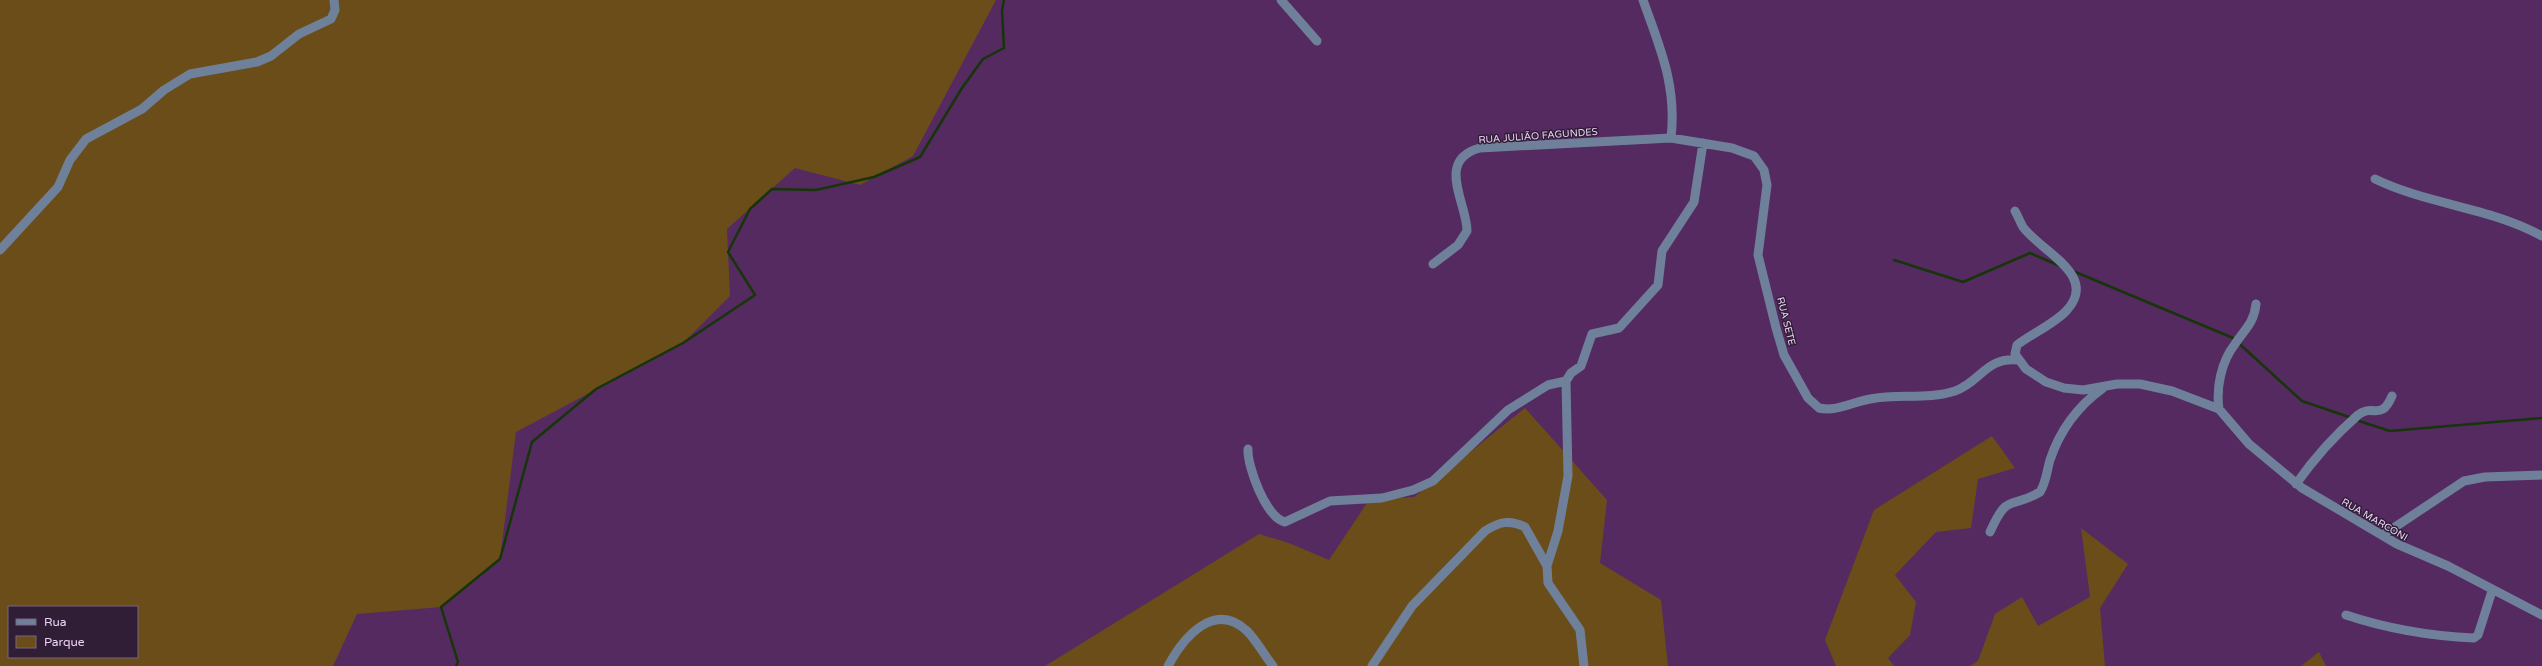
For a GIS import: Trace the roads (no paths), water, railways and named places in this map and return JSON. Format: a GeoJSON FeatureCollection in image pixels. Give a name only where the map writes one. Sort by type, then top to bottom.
{"type":"FeatureCollection","features":[{"type":"Feature","properties":{"kind":"street"},"geometry":{"type":"LineString","coordinates":[[0,250],[19,226],[54,192],[62,182],[70,160],[86,139],[142,109],[164,90],[190,74],[242,66],[271,56],[299,34],[331,19],[335,10],[334,0]]}},
{"type":"Feature","properties":{"kind":"street"},"geometry":{"type":"LineString","coordinates":[[1281,0],[1317,41]]}},
{"type":"Feature","properties":{"kind":"street"},"geometry":{"type":"LineString","coordinates":[[1643,0],[1667,66],[1672,91],[1671,138]]}},
{"type":"Feature","properties":{"kind":"street","name":"RUA SETE"},"geometry":{"type":"LineString","coordinates":[[1671,138],[1747,152],[1760,163],[1764,170],[1767,185],[1758,241],[1759,263],[1784,355],[1808,398],[1819,408],[1834,408],[1871,399],[1951,392],[1965,387],[2000,360],[2018,360]]}},
{"type":"Feature","properties":{"kind":"street","name":"RUA JULIÃO FAGUNDES"},"geometry":{"type":"LineString","coordinates":[[1433,264],[1458,245],[1467,231],[1456,177],[1461,162],[1470,151],[1480,148],[1671,138]]}},
{"type":"Feature","properties":{"kind":"street"},"geometry":{"type":"LineString","coordinates":[[1584,666],[1580,630],[1548,583],[1547,566],[1558,531],[1568,476],[1566,381],[1571,373],[1581,366],[1592,334],[1619,328],[1658,286],[1662,250],[1694,202],[1704,143]]}},
{"type":"Feature","properties":{"kind":"street"},"geometry":{"type":"LineString","coordinates":[[2375,180],[2416,195],[2502,217],[2542,236]]}},
{"type":"Feature","properties":{"kind":"street"},"geometry":{"type":"LineString","coordinates":[[2015,211],[2022,226],[2070,270],[2074,277],[2076,292],[2074,301],[2064,314],[2017,345],[2015,354],[2018,360],[2026,369],[2046,382],[2064,388],[2083,390],[2124,384],[2152,386],[2220,410],[2218,393],[2224,368],[2234,345],[2251,326],[2256,304]]}},
{"type":"Feature","properties":{"kind":"street"},"geometry":{"type":"LineString","coordinates":[[1248,449],[1252,474],[1270,510],[1275,517],[1284,522],[1330,501],[1382,498],[1413,490],[1432,480],[1502,414],[1548,385],[1566,381]]}},
{"type":"Feature","properties":{"kind":"street"},"geometry":{"type":"LineString","coordinates":[[1990,532],[2000,510],[2005,505],[2040,492],[2054,450],[2063,430],[2083,404],[2104,387]]}},
{"type":"Feature","properties":{"kind":"street"},"geometry":{"type":"LineString","coordinates":[[2296,484],[2327,443],[2363,412],[2379,412],[2386,408],[2392,396]]}},
{"type":"Feature","properties":{"kind":"street","name":"RUA MARCONI"},"geometry":{"type":"LineString","coordinates":[[2220,410],[2249,444],[2296,484],[2396,544],[2448,566],[2492,591],[2542,615]]}},
{"type":"Feature","properties":{"kind":"street"},"geometry":{"type":"LineString","coordinates":[[2383,535],[2464,481],[2472,478],[2542,475]]}},
{"type":"Feature","properties":{"kind":"street"},"geometry":{"type":"LineString","coordinates":[[1372,666],[1412,606],[1485,531],[1497,523],[1508,521],[1525,527],[1547,566]]}},
{"type":"Feature","properties":{"kind":"street"},"geometry":{"type":"LineString","coordinates":[[2346,615],[2405,631],[2437,637],[2474,638],[2478,635],[2492,591]]}},
{"type":"Feature","properties":{"kind":"street"},"geometry":{"type":"LineString","coordinates":[[1168,666],[1188,636],[1201,625],[1217,619],[1233,622],[1248,631],[1273,666]]}},
{"type":"Feature","properties":{"kind":"waterway"},"geometry":{"type":"LineString","coordinates":[[456,666],[458,662],[441,607],[500,559],[532,442],[596,389],[683,343],[755,295],[728,252],[750,209],[772,189],[816,190],[874,177],[920,157],[962,88],[983,59],[1004,48],[1002,10],[1004,0]]}},
{"type":"Feature","properties":{"kind":"waterway"},"geometry":{"type":"LineString","coordinates":[[1894,260],[1963,282],[2030,253],[2060,266]]}},
{"type":"Feature","properties":{"kind":"waterway"},"geometry":{"type":"LineString","coordinates":[[2073,271],[2233,338],[2302,401],[2352,418]]}},
{"type":"Feature","properties":{"kind":"waterway"},"geometry":{"type":"LineString","coordinates":[[2356,420],[2390,431],[2542,418]]}}]}
